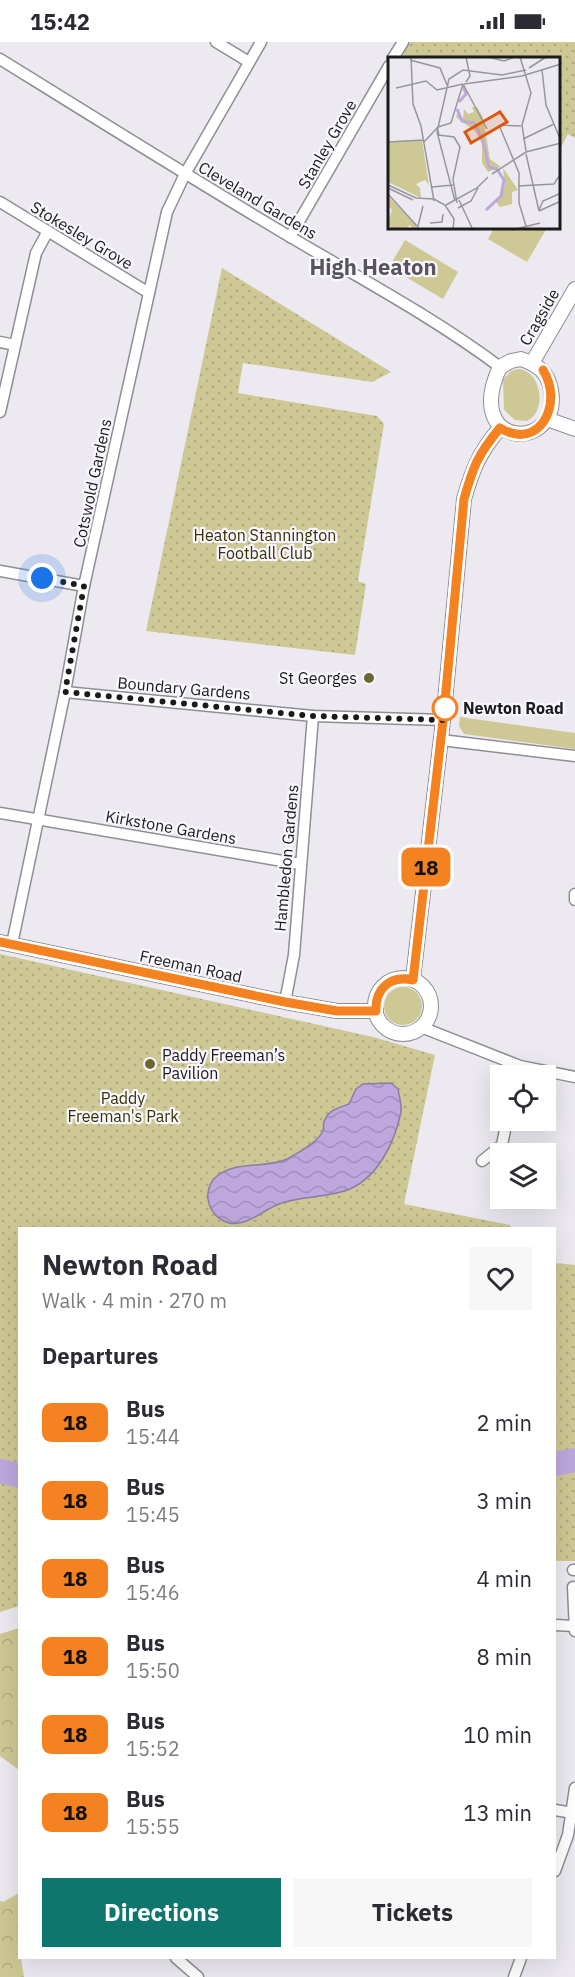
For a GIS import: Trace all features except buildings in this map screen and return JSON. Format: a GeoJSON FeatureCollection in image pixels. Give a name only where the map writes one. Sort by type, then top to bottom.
{"type":"FeatureCollection","features":[{"type":"Feature","properties":{"kind":"street"},"geometry":{"type":"LineString","coordinates":[[216,42],[249,62]]}},
{"type":"Feature","properties":{"kind":"street","name":"Cotswold Gardens"},"geometry":{"type":"LineString","coordinates":[[6,943],[37,819],[65,692],[84,586],[167,212],[185,174],[261,42]]}},
{"type":"Feature","properties":{"kind":"street"},"geometry":{"type":"LineString","coordinates":[[394,57],[403,42]]}},
{"type":"Feature","properties":{"kind":"street","name":"Cleveland Gardens"},"geometry":{"type":"LineString","coordinates":[[0,59],[185,174],[475,348],[500,367]]}},
{"type":"Feature","properties":{"kind":"street","name":"Stanley Grove"},"geometry":{"type":"LineString","coordinates":[[290,237],[388,68]]}},
{"type":"Feature","properties":{"kind":"street","name":"Stokesley Grove"},"geometry":{"type":"LineString","coordinates":[[0,202],[149,293]]}},
{"type":"Feature","properties":{"kind":"street"},"geometry":{"type":"LineString","coordinates":[[0,412],[36,253],[48,231]]}},
{"type":"Feature","properties":{"kind":"street","name":"Cragside"},"geometry":{"type":"LineString","coordinates":[[532,363],[575,289]]}},
{"type":"Feature","properties":{"kind":"street"},"geometry":{"type":"LineString","coordinates":[[0,342],[15,345]]}},
{"type":"Feature","properties":{"kind":"street"},"geometry":{"type":"LineString","coordinates":[[521,359],[543,370],[549,379],[552,394],[551,406],[547,419],[538,428],[526,434],[516,435],[500,428],[494,419],[491,408],[492,385],[500,367],[521,359]]}},
{"type":"Feature","properties":{"kind":"street"},"geometry":{"type":"LineString","coordinates":[[547,419],[575,429]]}},
{"type":"Feature","properties":{"kind":"street"},"geometry":{"type":"LineString","coordinates":[[413,980],[441,740],[464,499],[472,471],[484,447],[500,428]]}},
{"type":"Feature","properties":{"kind":"street"},"geometry":{"type":"LineString","coordinates":[[0,571],[84,586]]}},
{"type":"Feature","properties":{"kind":"street","name":"Boundary Gardens"},"geometry":{"type":"LineString","coordinates":[[65,692],[313,716],[443,720]]}},
{"type":"Feature","properties":{"kind":"street","name":"Hambledon Gardens"},"geometry":{"type":"LineString","coordinates":[[285,1002],[294,955],[313,716]]}},
{"type":"Feature","properties":{"kind":"street"},"geometry":{"type":"LineString","coordinates":[[441,740],[575,756]]}},
{"type":"Feature","properties":{"kind":"street","name":"Kirkstone Gardens"},"geometry":{"type":"LineString","coordinates":[[0,813],[300,864]]}},
{"type":"Feature","properties":{"kind":"street"},"geometry":{"type":"LineString","coordinates":[[575,894],[575,900]]}},
{"type":"Feature","properties":{"kind":"street","name":"Freeman Road"},"geometry":{"type":"LineString","coordinates":[[6,943],[285,1002],[337,1011],[376,1011]]}},
{"type":"Feature","properties":{"kind":"street"},"geometry":{"type":"LineString","coordinates":[[405,978],[413,980],[420,983],[430,997],[430,1013],[421,1027],[413,1032],[403,1034],[385,1027],[376,1011],[378,994],[389,982],[405,978]]}},
{"type":"Feature","properties":{"kind":"street"},"geometry":{"type":"LineString","coordinates":[[421,1027],[506,1065]]}},
{"type":"Feature","properties":{"kind":"street"},"geometry":{"type":"LineString","coordinates":[[556,1075],[575,1077]]}},
{"type":"Feature","properties":{"kind":"street"},"geometry":{"type":"LineString","coordinates":[[482,1161],[502,1145],[505,1131]]}},
{"type":"Feature","properties":{"kind":"street"},"geometry":{"type":"LineString","coordinates":[[556,1625],[575,1629],[573,1587]]}},
{"type":"Feature","properties":{"kind":"street"},"geometry":{"type":"LineString","coordinates":[[556,1868],[568,1835],[575,1788]]}},
{"type":"Feature","properties":{"kind":"street"},"geometry":{"type":"LineString","coordinates":[[556,1810],[573,1813]]}},
{"type":"Feature","properties":{"kind":"street"},"geometry":{"type":"LineString","coordinates":[[177,1959],[198,1977]]}},
{"type":"Feature","properties":{"kind":"street"},"geometry":{"type":"LineString","coordinates":[[514,1977],[521,1959]]}},
{"type":"Feature","properties":{"kind":"green space"},"geometry":{"type":"Polygon","coordinates":[[[410,42],[575,42],[575,138],[568,134],[560,149],[560,57],[402,57],[410,42]]]}},
{"type":"Feature","properties":{"kind":"green space"},"geometry":{"type":"Polygon","coordinates":[[[493,230],[546,230],[527,262],[488,239],[493,230]]]}},
{"type":"Feature","properties":{"kind":"green space"},"geometry":{"type":"Polygon","coordinates":[[[405,240],[458,272],[443,299],[389,267],[405,240]]]}},
{"type":"Feature","properties":{"kind":"green space","name":"Heaton Stannington Football Club"},"geometry":{"type":"Polygon","coordinates":[[[222,268],[391,372],[372,382],[243,363],[238,393],[377,416],[384,424],[358,581],[366,584],[355,655],[146,631],[222,268]]]}},
{"type":"Feature","properties":{"kind":"green space"},"geometry":{"type":"Polygon","coordinates":[[[518,369],[532,376],[539,392],[538,409],[527,421],[515,420],[504,410],[503,380],[511,371],[518,369]]]}},
{"type":"Feature","properties":{"kind":"green space"},"geometry":{"type":"Polygon","coordinates":[[[460,717],[575,733],[575,749],[464,734],[459,726],[460,717]]]}},
{"type":"Feature","properties":{"kind":"green space","name":"Paddy Freeman's Park"},"geometry":{"type":"Polygon","coordinates":[[[0,954],[373,1037],[435,1055],[404,1204],[510,1225],[511,1227],[18,1227],[18,1606],[0,1612],[0,954]]]}},
{"type":"Feature","properties":{"kind":"green space"},"geometry":{"type":"Polygon","coordinates":[[[403,987],[416,993],[422,1006],[416,1019],[403,1025],[390,1019],[384,1006],[390,993],[403,987]]]}},
{"type":"Feature","properties":{"kind":"green space"},"geometry":{"type":"Polygon","coordinates":[[[556,1263],[575,1265],[575,1561],[556,1561],[556,1263]]]}},
{"type":"Feature","properties":{"kind":"green space"},"geometry":{"type":"Polygon","coordinates":[[[18,1629],[18,1769],[0,1756],[0,1634],[18,1629]]]}},
{"type":"Feature","properties":{"kind":"green space"},"geometry":{"type":"Polygon","coordinates":[[[18,1894],[18,1959],[21,1959],[24,1977],[0,1977],[0,1901],[3,1902],[18,1894]]]}},
{"type":"Feature","properties":{"kind":"water"},"geometry":{"type":"Polygon","coordinates":[[[391,1083],[398,1089],[401,1106],[395,1134],[377,1167],[360,1183],[342,1192],[279,1204],[242,1223],[229,1223],[222,1220],[211,1209],[209,1189],[217,1176],[233,1168],[270,1164],[287,1159],[316,1140],[323,1131],[328,1115],[349,1104],[356,1089],[363,1084],[391,1083]]]}},
{"type":"Feature","properties":{"kind":"waterway"},"geometry":{"type":"LineString","coordinates":[[556,1464],[575,1460]]}},
{"type":"Feature","properties":{"kind":"waterway"},"geometry":{"type":"LineString","coordinates":[[0,1471],[18,1476]]}},
{"type":"Feature","properties":{"kind":"bus line","name":"18"},"geometry":{"type":"LineString","coordinates":[[0,942],[230,991],[337,1011],[376,1011],[378,994],[382,987],[397,979],[413,980],[454,619],[464,499],[472,471],[484,447],[500,428],[516,435],[526,434],[538,428],[547,419],[552,394],[549,379],[543,370]]}},
{"type":"Feature","properties":{"kind":"place","name":"St Georges"},"geometry":{"type":"Point","coordinates":[369,678]}},
{"type":"Feature","properties":{"kind":"place","name":"Newton Road"},"geometry":{"type":"Point","coordinates":[445,708]}},
{"type":"Feature","properties":{"kind":"place","name":"Paddy Freeman’s Pavilion"},"geometry":{"type":"Point","coordinates":[150,1064]}},
{"type":"Feature","properties":{"kind":"district","name":"High Heaton"},"geometry":{"type":"Point","coordinates":[373,267]}},
{"type":"Feature","properties":{"kind":"route"},"geometry":{"type":"LineString","coordinates":[[42,578],[84,586],[65,692],[313,716],[443,720],[445,708]]}}]}
